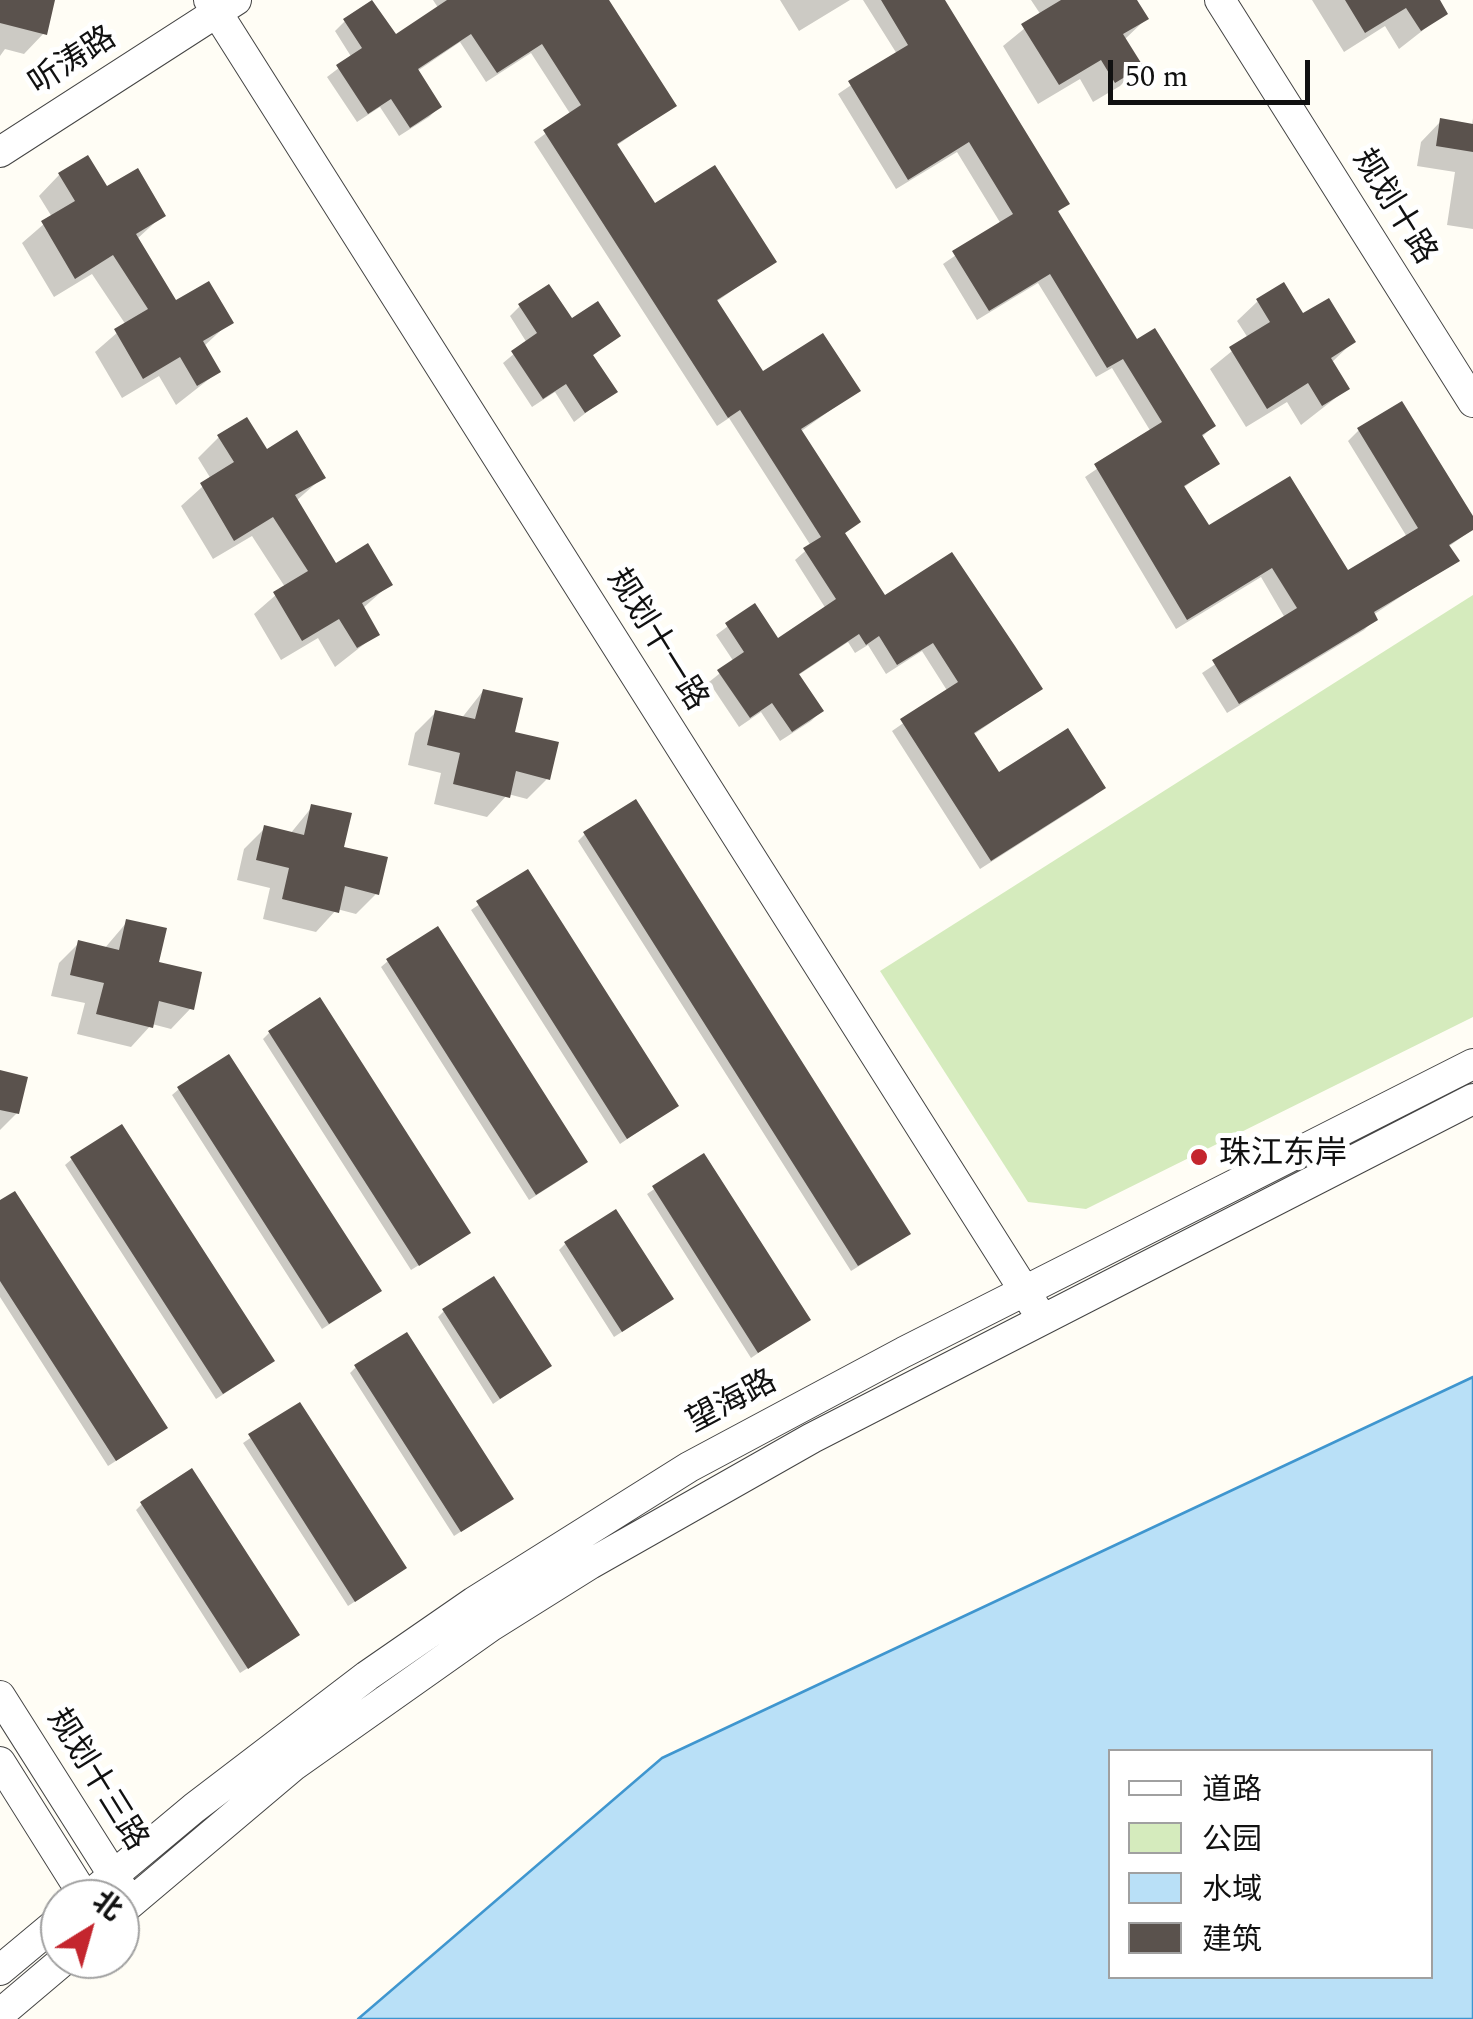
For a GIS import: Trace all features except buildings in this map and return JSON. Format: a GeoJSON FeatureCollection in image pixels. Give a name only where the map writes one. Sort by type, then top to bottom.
{"type":"FeatureCollection","features":[{"type":"Feature","properties":{"kind":"street","name":"规划十路"},"geometry":{"type":"LineString","coordinates":[[1220,0],[1473,402]]}},
{"type":"Feature","properties":{"kind":"street","name":"听涛路"},"geometry":{"type":"LineString","coordinates":[[0,152],[221,4]]}},
{"type":"Feature","properties":{"kind":"street","name":"规划十一路"},"geometry":{"type":"LineString","coordinates":[[221,4],[1043,1320]]}},
{"type":"Feature","properties":{"kind":"street","name":"望海路"},"geometry":{"type":"LineString","coordinates":[[108,1879],[271,1748],[474,1602],[689,1467],[1473,1064]]}},
{"type":"Feature","properties":{"kind":"street","name":"望海路"},"geometry":{"type":"LineString","coordinates":[[140,1894],[293,1766],[491,1626],[720,1488],[1473,1099]]}},
{"type":"Feature","properties":{"kind":"street","name":"规划十三路"},"geometry":{"type":"LineString","coordinates":[[0,1696],[114,1879]]}},
{"type":"Feature","properties":{"kind":"street"},"geometry":{"type":"LineString","coordinates":[[0,1762],[73,1879]]}},
{"type":"Feature","properties":{"kind":"street"},"geometry":{"type":"LineString","coordinates":[[0,1970],[40,1937]]}},
{"type":"Feature","properties":{"kind":"street"},"geometry":{"type":"LineString","coordinates":[[0,2014],[41,1979]]}},
{"type":"Feature","properties":{"kind":"green space"},"geometry":{"type":"Polygon","coordinates":[[[1473,595],[1473,1017],[1086,1209],[1028,1202],[880,971],[1473,595]]]}},
{"type":"Feature","properties":{"kind":"water"},"geometry":{"type":"Polygon","coordinates":[[[1473,1377],[1473,2019],[358,2019],[662,1758],[1473,1377]]]}},
{"type":"Feature","properties":{"kind":"place","name":"珠江东岸"},"geometry":{"type":"Point","coordinates":[1199,1157]}}]}
